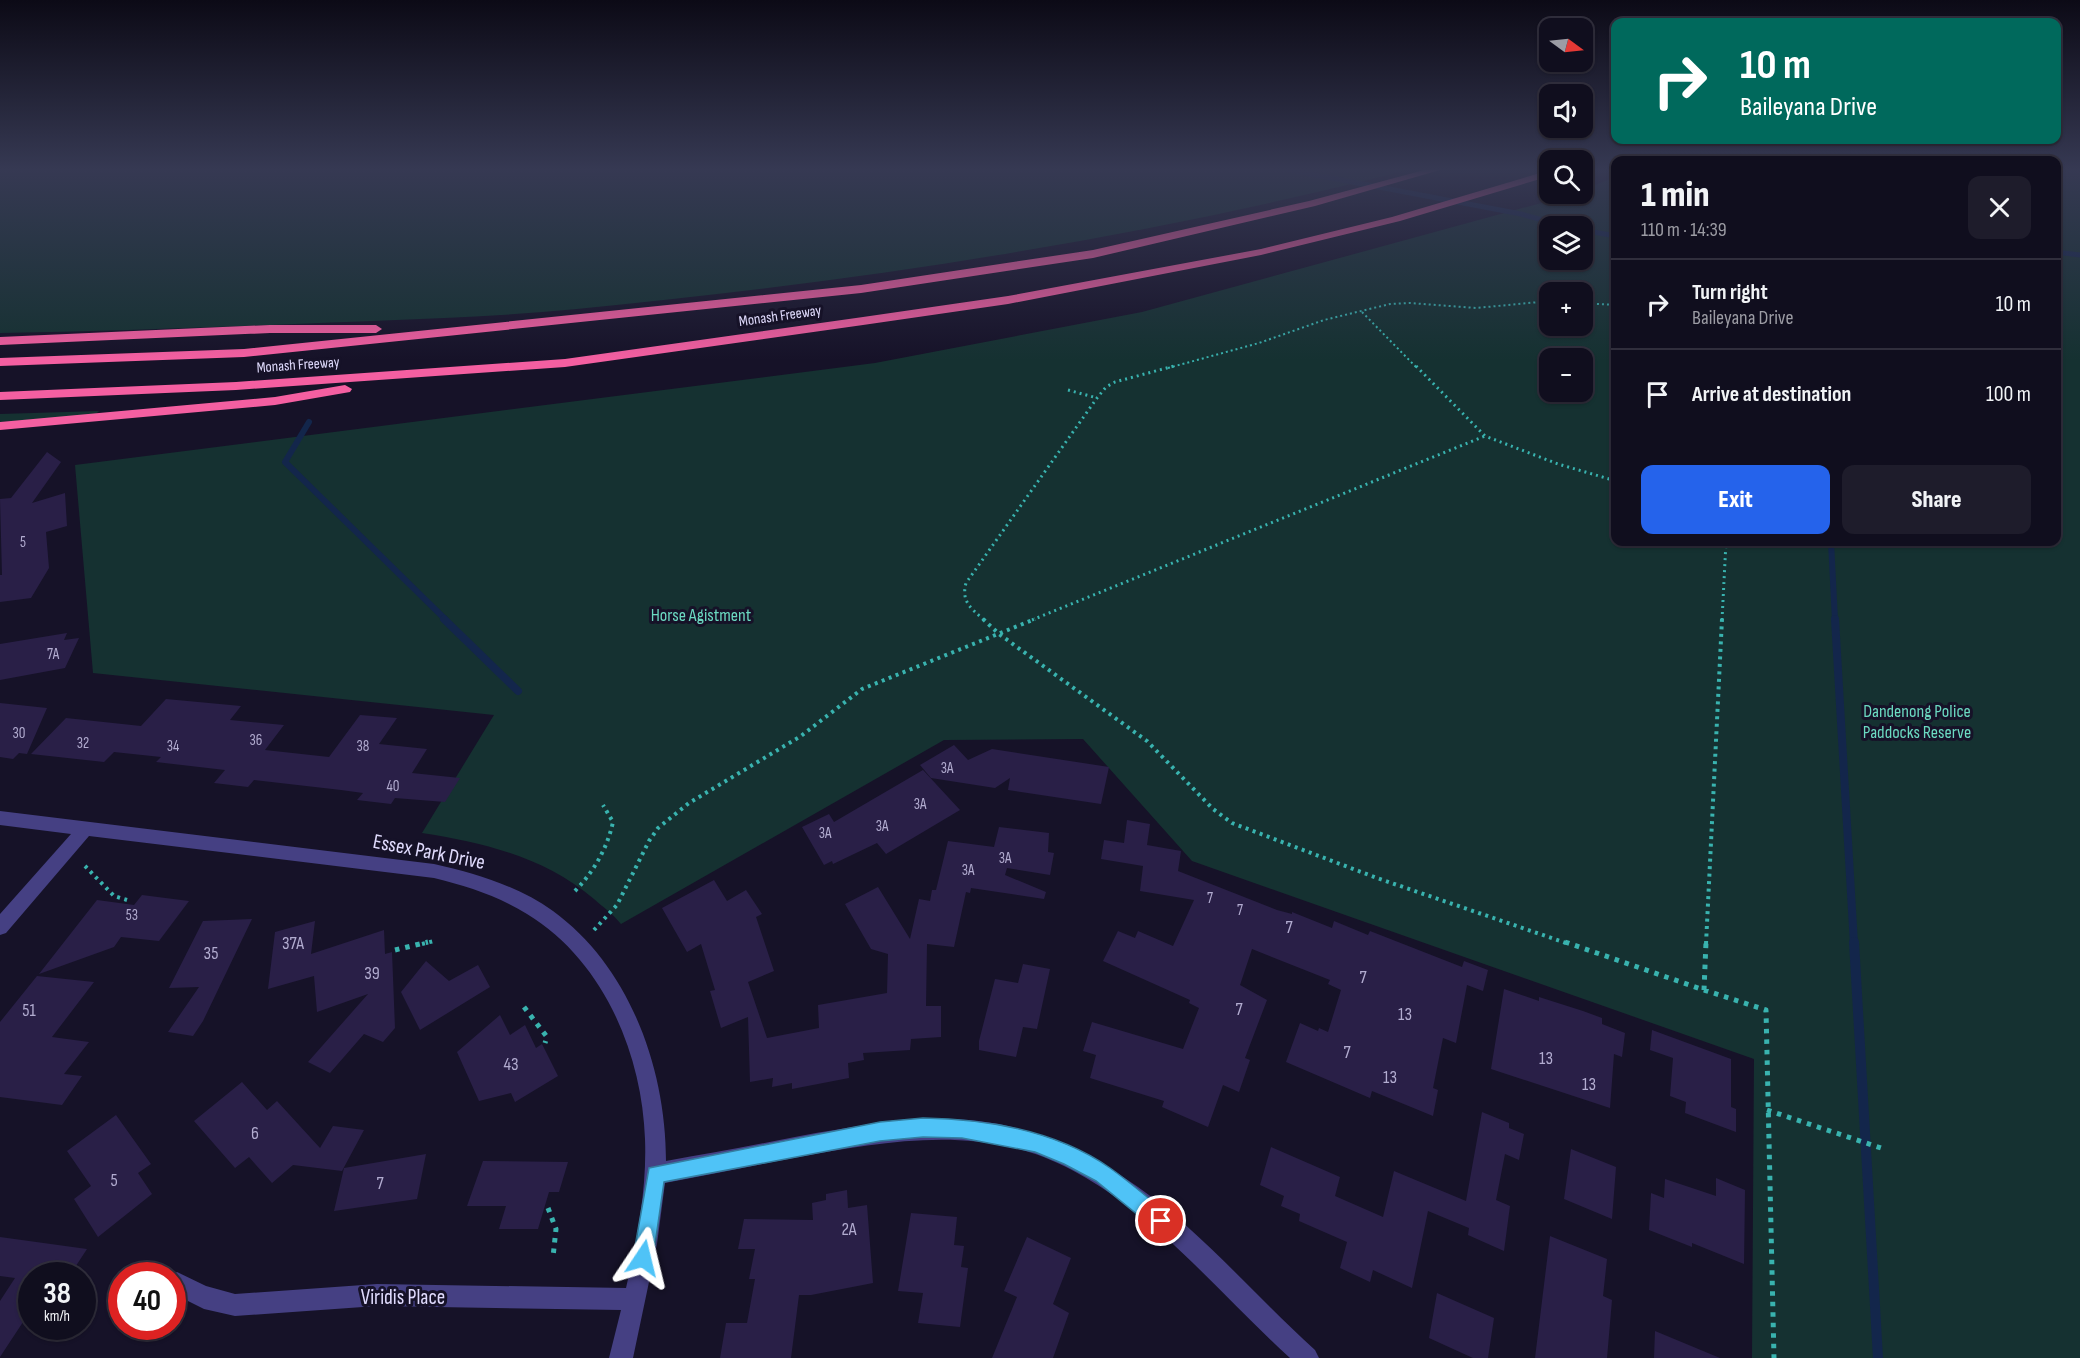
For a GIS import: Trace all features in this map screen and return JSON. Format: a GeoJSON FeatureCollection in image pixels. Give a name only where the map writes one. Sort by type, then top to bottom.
{"type":"FeatureCollection","features":[{"type":"Feature","properties":{"kind":"highway","name":"Monash Freeway"},"geometry":{"type":"LineString","coordinates":[[0,362],[244,353],[861,289],[1082,256],[1182,233]]}},
{"type":"Feature","properties":{"kind":"highway","name":"Monash Freeway"},"geometry":{"type":"LineString","coordinates":[[0,396],[236,386],[565,363],[1008,300],[1261,252],[1337,233]]}},
{"type":"Feature","properties":{"kind":"highway"},"geometry":{"type":"LineString","coordinates":[[0,340],[270,329],[475,328]]}},
{"type":"Feature","properties":{"kind":"highway"},"geometry":{"type":"LineString","coordinates":[[0,426],[275,401],[453,370]]}},
{"type":"Feature","properties":{"kind":"street","name":"Essex Park Drive"},"geometry":{"type":"LineString","coordinates":[[0,818],[443,873],[488,886],[547,918],[578,945],[599,970],[618,1000],[644,1067],[652,1108],[656,1174],[647,1237],[621,1358]]}},
{"type":"Feature","properties":{"kind":"street"},"geometry":{"type":"LineString","coordinates":[[0,927],[86,828]]}},
{"type":"Feature","properties":{"kind":"street"},"geometry":{"type":"LineString","coordinates":[[656,1174],[891,1130],[962,1128],[1035,1143],[1094,1170],[1132,1196],[1175,1233],[1307,1358]]}},
{"type":"Feature","properties":{"kind":"street","name":"Viridis Place"},"geometry":{"type":"LineString","coordinates":[[186,1289],[214,1302],[235,1305],[377,1295],[635,1299]]}},
{"type":"Feature","properties":{"kind":"path"},"geometry":{"type":"LineString","coordinates":[[1539,302],[1476,308],[1410,303],[1390,304],[1324,320],[1259,343],[1129,376],[1106,387],[966,584],[963,595],[967,604],[999,634],[1147,741],[1213,809],[1232,823],[1377,878],[1766,1010],[1774,1358]]}},
{"type":"Feature","properties":{"kind":"path"},"geometry":{"type":"LineString","coordinates":[[1593,304],[1611,305]]}},
{"type":"Feature","properties":{"kind":"path"},"geometry":{"type":"LineString","coordinates":[[1362,311],[1485,436],[1558,464],[1611,480]]}},
{"type":"Feature","properties":{"kind":"path"},"geometry":{"type":"LineString","coordinates":[[1068,390],[1097,398]]}},
{"type":"Feature","properties":{"kind":"path"},"geometry":{"type":"LineString","coordinates":[[578,945],[617,905],[649,841],[658,828],[689,803],[801,736],[862,689],[1485,436]]}},
{"type":"Feature","properties":{"kind":"path"},"geometry":{"type":"LineString","coordinates":[[1704,990],[1726,546]]}},
{"type":"Feature","properties":{"kind":"path"},"geometry":{"type":"LineString","coordinates":[[575,891],[591,874],[611,834],[613,822],[603,805]]}},
{"type":"Feature","properties":{"kind":"path"},"geometry":{"type":"LineString","coordinates":[[85,866],[114,896],[127,900]]}},
{"type":"Feature","properties":{"kind":"path"},"geometry":{"type":"LineString","coordinates":[[395,950],[434,941]]}},
{"type":"Feature","properties":{"kind":"path"},"geometry":{"type":"LineString","coordinates":[[524,1006],[547,1037],[545,1043]]}},
{"type":"Feature","properties":{"kind":"path"},"geometry":{"type":"LineString","coordinates":[[1767,1110],[1884,1149]]}},
{"type":"Feature","properties":{"kind":"path"},"geometry":{"type":"LineString","coordinates":[[548,1208],[556,1229],[553,1257]]}},
{"type":"Feature","properties":{"kind":"green space"},"geometry":{"type":"Polygon","coordinates":[[[0,233],[1121,233],[891,272],[682,298],[539,312],[271,325],[0,333],[0,233]]]}},
{"type":"Feature","properties":{"kind":"green space"},"geometry":{"type":"Polygon","coordinates":[[[1430,233],[1539,233],[1539,270],[1593,270],[1593,233],[1611,233],[1611,546],[2061,546],[2061,233],[2080,233],[2080,1358],[1752,1358],[1754,1059],[1192,861],[1083,739],[944,740],[621,924],[575,885],[534,862],[491,847],[422,833],[494,715],[93,673],[75,465],[875,363],[1142,312],[1430,233]]]}},
{"type":"Feature","properties":{"kind":"green space"},"geometry":{"type":"Polygon","coordinates":[[[99,411],[95,415],[0,422],[0,414],[99,411]]]}},
{"type":"Feature","properties":{"kind":"building"},"geometry":{"type":"Polygon","coordinates":[[[47,452],[61,462],[32,503],[65,493],[67,526],[46,532],[49,568],[31,598],[0,602],[0,575],[2,575],[0,499],[11,498],[47,452]]]}},
{"type":"Feature","properties":{"kind":"building"},"geometry":{"type":"Polygon","coordinates":[[[67,633],[64,640],[79,638],[65,668],[0,680],[0,644],[67,633]]]}},
{"type":"Feature","properties":{"kind":"building"},"geometry":{"type":"Polygon","coordinates":[[[166,699],[241,706],[230,720],[284,725],[265,750],[329,757],[360,715],[397,718],[379,744],[427,749],[412,773],[460,778],[445,802],[395,798],[391,804],[357,800],[363,793],[341,790],[254,780],[248,787],[214,783],[225,770],[156,762],[161,757],[114,752],[104,762],[31,754],[66,718],[141,726],[166,699]]]}},
{"type":"Feature","properties":{"kind":"building"},"geometry":{"type":"Polygon","coordinates":[[[0,703],[47,708],[27,754],[19,753],[13,759],[0,757],[0,703]]]}},
{"type":"Feature","properties":{"kind":"building"},"geometry":{"type":"Polygon","coordinates":[[[954,745],[968,760],[992,749],[1109,767],[1101,804],[1008,790],[1010,778],[995,788],[931,778],[920,765],[954,745]]]}},
{"type":"Feature","properties":{"kind":"building"},"geometry":{"type":"Polygon","coordinates":[[[923,770],[960,810],[886,854],[877,843],[833,864],[832,861],[824,865],[802,827],[829,814],[834,822],[923,770]]]}},
{"type":"Feature","properties":{"kind":"building"},"geometry":{"type":"Polygon","coordinates":[[[1127,820],[1150,824],[1147,845],[1181,851],[1178,871],[1277,910],[1292,914],[1292,912],[1332,928],[1334,921],[1368,935],[1370,931],[1462,967],[1464,961],[1488,970],[1483,991],[1467,985],[1456,1043],[1443,1038],[1433,1088],[1438,1090],[1433,1116],[1372,1091],[1370,1098],[1286,1062],[1300,1023],[1318,1031],[1319,1028],[1328,1032],[1341,990],[1328,984],[1330,980],[1252,949],[1240,985],[1267,1000],[1245,1058],[1250,1060],[1239,1092],[1223,1085],[1208,1127],[1162,1107],[1164,1101],[1090,1078],[1096,1055],[1083,1051],[1092,1022],[1183,1049],[1199,1008],[1189,1003],[1190,1000],[1103,961],[1118,931],[1135,938],[1138,931],[1173,946],[1194,900],[1140,891],[1143,866],[1101,859],[1104,840],[1124,843],[1127,820]]]}},
{"type":"Feature","properties":{"kind":"building"},"geometry":{"type":"Polygon","coordinates":[[[999,827],[1049,833],[1048,852],[1054,853],[1050,875],[1007,868],[1005,875],[1046,892],[1044,899],[971,888],[970,893],[966,892],[954,947],[927,944],[926,1006],[941,1006],[941,1037],[911,1039],[910,1050],[863,1053],[864,1060],[848,1063],[849,1078],[792,1089],[792,1083],[772,1087],[773,1078],[750,1082],[748,1017],[721,1028],[710,991],[715,990],[701,944],[687,952],[662,908],[714,880],[727,901],[746,890],[762,914],[756,917],[774,971],[748,982],[767,1038],[819,1028],[818,1005],[887,993],[888,954],[871,949],[845,904],[878,887],[910,939],[919,899],[930,901],[932,890],[936,890],[948,841],[994,847],[999,827]]]}},
{"type":"Feature","properties":{"kind":"building"},"geometry":{"type":"Polygon","coordinates":[[[142,895],[189,901],[159,941],[121,937],[114,947],[39,974],[97,900],[134,905],[142,895]]]}},
{"type":"Feature","properties":{"kind":"building"},"geometry":{"type":"Polygon","coordinates":[[[252,919],[203,1021],[193,1036],[168,1032],[199,987],[169,988],[203,921],[252,919]]]}},
{"type":"Feature","properties":{"kind":"building"},"geometry":{"type":"Polygon","coordinates":[[[315,921],[311,954],[384,930],[385,954],[392,952],[395,1028],[383,1042],[364,1034],[330,1073],[308,1062],[368,994],[317,1012],[314,976],[268,989],[275,932],[315,921]]]}},
{"type":"Feature","properties":{"kind":"building"},"geometry":{"type":"Polygon","coordinates":[[[426,961],[449,981],[478,965],[490,987],[420,1030],[401,992],[426,961]]]}},
{"type":"Feature","properties":{"kind":"building"},"geometry":{"type":"Polygon","coordinates":[[[1023,964],[1050,969],[1037,1029],[1023,1027],[1016,1057],[979,1050],[979,1041],[995,979],[1018,983],[1023,964]]]}},
{"type":"Feature","properties":{"kind":"building"},"geometry":{"type":"Polygon","coordinates":[[[37,976],[94,982],[52,1037],[89,1042],[64,1074],[82,1076],[62,1105],[0,1097],[0,1022],[37,976]]]}},
{"type":"Feature","properties":{"kind":"building"},"geometry":{"type":"Polygon","coordinates":[[[1504,989],[1539,1001],[1539,997],[1583,1011],[1602,1018],[1602,1024],[1625,1033],[1622,1057],[1614,1054],[1610,1108],[1491,1069],[1504,989]]]}},
{"type":"Feature","properties":{"kind":"building"},"geometry":{"type":"Polygon","coordinates":[[[500,1015],[510,1035],[525,1025],[536,1048],[542,1044],[558,1076],[515,1102],[511,1093],[479,1101],[457,1052],[500,1015]]]}},
{"type":"Feature","properties":{"kind":"building"},"geometry":{"type":"Polygon","coordinates":[[[1652,1030],[1731,1059],[1731,1107],[1736,1109],[1736,1132],[1685,1113],[1686,1102],[1670,1096],[1673,1058],[1650,1050],[1652,1030]]]}},
{"type":"Feature","properties":{"kind":"building"},"geometry":{"type":"Polygon","coordinates":[[[242,1082],[267,1110],[277,1101],[320,1148],[333,1126],[364,1130],[342,1171],[293,1165],[272,1183],[249,1157],[235,1168],[194,1121],[242,1082]]]}},
{"type":"Feature","properties":{"kind":"building"},"geometry":{"type":"Polygon","coordinates":[[[1482,1112],[1509,1123],[1509,1128],[1524,1134],[1519,1160],[1505,1154],[1496,1200],[1510,1206],[1504,1251],[1468,1235],[1469,1228],[1428,1211],[1412,1288],[1373,1270],[1370,1282],[1340,1268],[1347,1242],[1299,1221],[1300,1214],[1281,1206],[1284,1196],[1260,1185],[1271,1147],[1340,1177],[1335,1196],[1383,1217],[1394,1171],[1466,1201],[1482,1112]]]}},
{"type":"Feature","properties":{"kind":"building"},"geometry":{"type":"Polygon","coordinates":[[[116,1115],[151,1164],[138,1173],[152,1194],[98,1237],[74,1199],[91,1186],[67,1151],[116,1115]]]}},
{"type":"Feature","properties":{"kind":"building"},"geometry":{"type":"Polygon","coordinates":[[[1571,1149],[1616,1167],[1612,1219],[1564,1199],[1571,1149]]]}},
{"type":"Feature","properties":{"kind":"building"},"geometry":{"type":"Polygon","coordinates":[[[426,1154],[417,1199],[334,1211],[344,1168],[426,1154]]]}},
{"type":"Feature","properties":{"kind":"building"},"geometry":{"type":"Polygon","coordinates":[[[483,1161],[568,1162],[559,1192],[549,1192],[538,1229],[499,1229],[506,1206],[467,1206],[483,1161]]]}},
{"type":"Feature","properties":{"kind":"building"},"geometry":{"type":"Polygon","coordinates":[[[1716,1178],[1745,1190],[1744,1264],[1692,1243],[1692,1247],[1649,1230],[1651,1193],[1664,1198],[1665,1179],[1716,1196],[1716,1178]]]}},
{"type":"Feature","properties":{"kind":"building"},"geometry":{"type":"Polygon","coordinates":[[[847,1190],[848,1208],[867,1205],[873,1283],[811,1295],[799,1295],[791,1358],[720,1358],[726,1323],[747,1323],[755,1279],[749,1279],[755,1249],[738,1249],[744,1219],[813,1220],[812,1203],[826,1200],[826,1194],[847,1190]]]}},
{"type":"Feature","properties":{"kind":"building"},"geometry":{"type":"Polygon","coordinates":[[[911,1213],[957,1217],[954,1245],[964,1246],[961,1267],[968,1268],[960,1327],[918,1323],[923,1293],[898,1291],[911,1213]]]}},
{"type":"Feature","properties":{"kind":"building"},"geometry":{"type":"Polygon","coordinates":[[[1550,1236],[1607,1259],[1603,1296],[1612,1300],[1607,1358],[1535,1358],[1550,1236]]]}},
{"type":"Feature","properties":{"kind":"building"},"geometry":{"type":"Polygon","coordinates":[[[0,1237],[87,1249],[78,1262],[18,1262],[18,1330],[0,1357],[0,1301],[15,1278],[0,1276],[0,1237]]]}},
{"type":"Feature","properties":{"kind":"building"},"geometry":{"type":"Polygon","coordinates":[[[1027,1237],[1071,1258],[1053,1304],[1069,1313],[1053,1358],[992,1358],[1017,1297],[1004,1291],[1027,1237]]]}},
{"type":"Feature","properties":{"kind":"building"},"geometry":{"type":"Polygon","coordinates":[[[1437,1293],[1494,1318],[1488,1358],[1473,1358],[1429,1338],[1437,1293]]]}},
{"type":"Feature","properties":{"kind":"building"},"geometry":{"type":"Polygon","coordinates":[[[1655,1331],[1720,1358],[1654,1358],[1655,1331]]]}},
{"type":"Feature","properties":{"kind":"waterway"},"geometry":{"type":"LineString","coordinates":[[1601,233],[1611,235]]}},
{"type":"Feature","properties":{"kind":"waterway"},"geometry":{"type":"LineString","coordinates":[[2061,253],[2080,255]]}},
{"type":"Feature","properties":{"kind":"waterway"},"geometry":{"type":"LineString","coordinates":[[309,422],[285,462],[446,620]]}},
{"type":"Feature","properties":{"kind":"waterway"},"geometry":{"type":"LineString","coordinates":[[1831,546],[1835,620]]}},
{"type":"Feature","properties":{"kind":"waterway"},"geometry":{"type":"LineString","coordinates":[[444,619],[518,691]]}},
{"type":"Feature","properties":{"kind":"waterway"},"geometry":{"type":"LineString","coordinates":[[1835,619],[1854,944]]}},
{"type":"Feature","properties":{"kind":"waterway"},"geometry":{"type":"LineString","coordinates":[[1854,942],[1878,1358]]}},
{"type":"Feature","properties":{"kind":"route"},"geometry":{"type":"LineString","coordinates":[[643,1258],[656,1174],[880,1131],[962,1128],[1035,1143],[1070,1157],[1102,1174],[1161,1221]]}},
{"type":"Feature","properties":{"kind":"park label","name":"Horse Agistment"},"geometry":{"type":"Point","coordinates":[701,615]}},
{"type":"Feature","properties":{"kind":"park label","name":"Dandenong Police Paddocks Reserve"},"geometry":{"type":"Point","coordinates":[1917,721]}}]}
